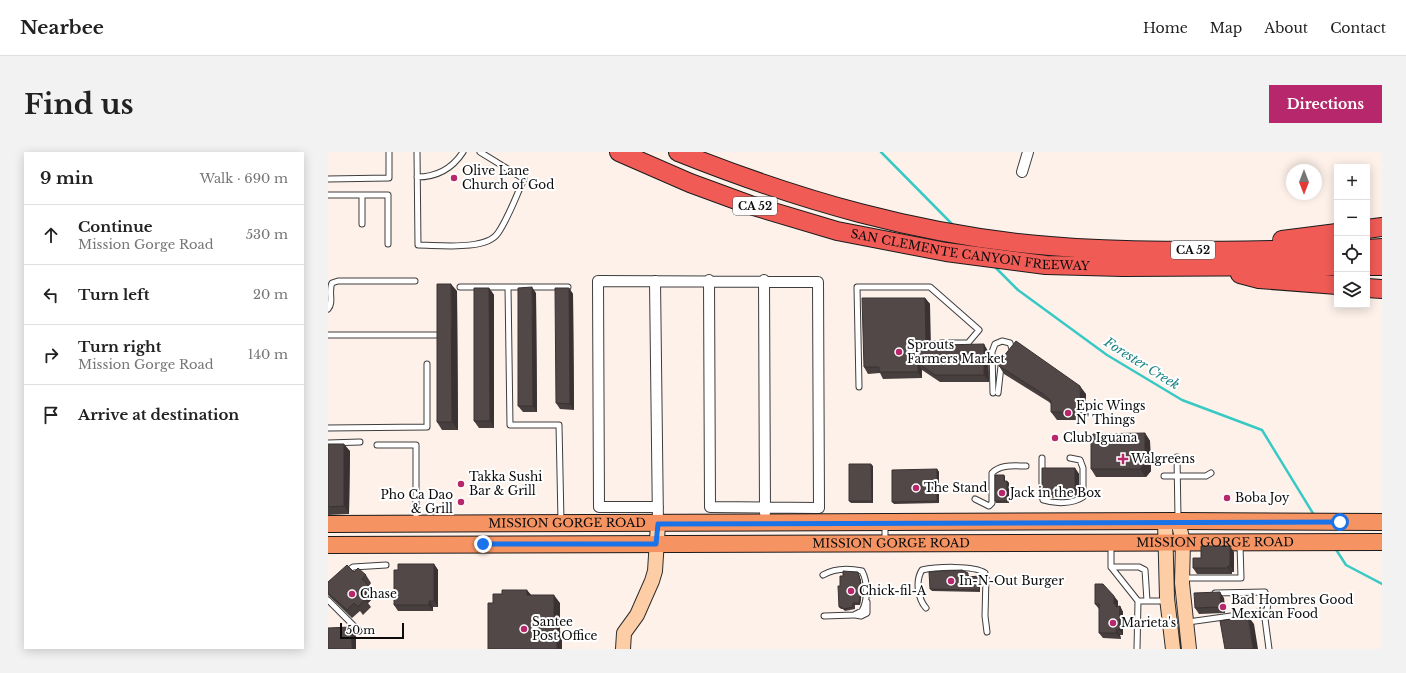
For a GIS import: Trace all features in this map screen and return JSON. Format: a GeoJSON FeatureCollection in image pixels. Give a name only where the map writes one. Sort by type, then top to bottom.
{"type":"FeatureCollection","features":[{"type":"Feature","properties":{"kind":"highway","name":"SAN CLEMENTE CANYON FREEWAY"},"geometry":{"type":"LineString","coordinates":[[619,152],[690,183],[750,205],[837,231],[896,244],[1046,265],[1216,267],[1334,266]]}},
{"type":"Feature","properties":{"kind":"highway","name":"SAN CLEMENTE CANYON FREEWAY"},"geometry":{"type":"LineString","coordinates":[[678,152],[739,176],[868,217],[937,232],[1049,246],[1122,251],[1334,249]]}},
{"type":"Feature","properties":{"kind":"highway"},"geometry":{"type":"LineString","coordinates":[[1370,229],[1382,227]]}},
{"type":"Feature","properties":{"kind":"highway"},"geometry":{"type":"LineString","coordinates":[[1202,250],[1334,233]]}},
{"type":"Feature","properties":{"kind":"highway"},"geometry":{"type":"LineString","coordinates":[[1370,249],[1382,248]]}},
{"type":"Feature","properties":{"kind":"highway"},"geometry":{"type":"LineString","coordinates":[[1370,266],[1382,266]]}},
{"type":"Feature","properties":{"kind":"highway"},"geometry":{"type":"LineString","coordinates":[[1216,267],[1259,279],[1334,285]]}},
{"type":"Feature","properties":{"kind":"highway"},"geometry":{"type":"LineString","coordinates":[[1370,288],[1382,289]]}},
{"type":"Feature","properties":{"kind":"main road","name":"MISSION GORGE ROAD"},"geometry":{"type":"LineString","coordinates":[[328,524],[658,524],[765,515],[884,522],[1382,522]]}},
{"type":"Feature","properties":{"kind":"main road"},"geometry":{"type":"LineString","coordinates":[[1172,522],[1165,542],[1167,601],[1173,649]]}},
{"type":"Feature","properties":{"kind":"main road"},"geometry":{"type":"LineString","coordinates":[[1172,522],[1183,542],[1182,578],[1186,594],[1185,623],[1189,649]]}},
{"type":"Feature","properties":{"kind":"main road"},"geometry":{"type":"LineString","coordinates":[[623,649],[624,633],[637,615],[650,590],[655,571],[658,524]]}},
{"type":"Feature","properties":{"kind":"main road","name":"MISSION GORGE ROAD"},"geometry":{"type":"LineString","coordinates":[[328,545],[1382,542]]}},
{"type":"Feature","properties":{"kind":"street"},"geometry":{"type":"LineString","coordinates":[[1022,172],[1028,152]]}},
{"type":"Feature","properties":{"kind":"street"},"geometry":{"type":"LineString","coordinates":[[658,507],[599,507],[598,281],[655,280],[709,280],[764,280],[818,282],[819,508],[765,515],[710,507],[709,280]]}},
{"type":"Feature","properties":{"kind":"street"},"geometry":{"type":"LineString","coordinates":[[655,280],[658,524]]}},
{"type":"Feature","properties":{"kind":"street"},"geometry":{"type":"LineString","coordinates":[[764,280],[765,515]]}},
{"type":"Feature","properties":{"kind":"lane"},"geometry":{"type":"LineString","coordinates":[[328,178],[389,178],[389,152]]}},
{"type":"Feature","properties":{"kind":"lane"},"geometry":{"type":"LineString","coordinates":[[417,152],[418,245],[485,243],[498,233],[524,179],[480,152]]}},
{"type":"Feature","properties":{"kind":"lane"},"geometry":{"type":"LineString","coordinates":[[417,176],[429,176],[446,170],[457,161],[463,152]]}},
{"type":"Feature","properties":{"kind":"lane"},"geometry":{"type":"LineString","coordinates":[[328,195],[388,195],[388,244]]}},
{"type":"Feature","properties":{"kind":"lane"},"geometry":{"type":"LineString","coordinates":[[362,195],[362,224]]}},
{"type":"Feature","properties":{"kind":"lane"},"geometry":{"type":"LineString","coordinates":[[328,309],[331,304],[330,286],[332,283],[338,281],[414,280]]}},
{"type":"Feature","properties":{"kind":"lane"},"geometry":{"type":"LineString","coordinates":[[460,287],[568,287]]}},
{"type":"Feature","properties":{"kind":"lane"},"geometry":{"type":"LineString","coordinates":[[508,287],[510,425],[559,425],[561,524]]}},
{"type":"Feature","properties":{"kind":"lane"},"geometry":{"type":"LineString","coordinates":[[859,387],[857,287],[930,287],[979,330],[968,343],[941,343]]}},
{"type":"Feature","properties":{"kind":"lane"},"geometry":{"type":"LineString","coordinates":[[328,335],[436,335]]}},
{"type":"Feature","properties":{"kind":"lane"},"geometry":{"type":"LineString","coordinates":[[1007,362],[1001,366],[996,393],[992,352],[995,344],[1002,341],[1010,343],[1014,349],[1012,356]]}},
{"type":"Feature","properties":{"kind":"lane"},"geometry":{"type":"LineString","coordinates":[[328,428],[427,427],[427,364]]}},
{"type":"Feature","properties":{"kind":"lane"},"geometry":{"type":"LineString","coordinates":[[328,443],[360,442]]}},
{"type":"Feature","properties":{"kind":"lane"},"geometry":{"type":"LineString","coordinates":[[377,445],[416,445],[416,524]]}},
{"type":"Feature","properties":{"kind":"lane"},"geometry":{"type":"LineString","coordinates":[[1172,522],[1177,476],[1177,457]]}},
{"type":"Feature","properties":{"kind":"lane"},"geometry":{"type":"LineString","coordinates":[[1042,458],[1043,500],[1050,502],[1077,502],[1083,497],[1083,468],[1080,460],[1070,458]]}},
{"type":"Feature","properties":{"kind":"lane"},"geometry":{"type":"LineString","coordinates":[[976,499],[989,506],[992,504],[992,473],[996,468],[1004,466],[1026,466]]}},
{"type":"Feature","properties":{"kind":"lane"},"geometry":{"type":"LineString","coordinates":[[1164,476],[1206,476],[1212,473]]}},
{"type":"Feature","properties":{"kind":"lane"},"geometry":{"type":"LineString","coordinates":[[884,522],[885,543]]}},
{"type":"Feature","properties":{"kind":"lane"},"geometry":{"type":"LineString","coordinates":[[1110,542],[1111,567],[1138,601],[1137,649]]}},
{"type":"Feature","properties":{"kind":"lane"},"geometry":{"type":"LineString","coordinates":[[1182,578],[1241,578],[1240,542]]}},
{"type":"Feature","properties":{"kind":"lane"},"geometry":{"type":"LineString","coordinates":[[343,575],[353,567],[386,565]]}},
{"type":"Feature","properties":{"kind":"lane"},"geometry":{"type":"LineString","coordinates":[[1111,567],[1139,567],[1145,570],[1147,601]]}},
{"type":"Feature","properties":{"kind":"lane"},"geometry":{"type":"LineString","coordinates":[[926,608],[918,592],[918,576],[922,570],[964,568],[980,570],[985,573],[986,577],[985,616],[987,632]]}},
{"type":"Feature","properties":{"kind":"lane"},"geometry":{"type":"LineString","coordinates":[[823,575],[837,570],[853,569],[862,571],[865,576],[866,599],[868,606],[867,613],[861,616],[824,616]]}},
{"type":"Feature","properties":{"kind":"lane"},"geometry":{"type":"LineString","coordinates":[[1210,594],[1265,592],[1268,601],[1266,611],[1264,611],[1269,649]]}},
{"type":"Feature","properties":{"kind":"lane"},"geometry":{"type":"LineString","coordinates":[[328,600],[359,631]]}},
{"type":"Feature","properties":{"kind":"lane"},"geometry":{"type":"LineString","coordinates":[[1138,601],[1167,601]]}},
{"type":"Feature","properties":{"kind":"lane"},"geometry":{"type":"LineString","coordinates":[[1185,623],[1264,611]]}},
{"type":"Feature","properties":{"kind":"building"},"geometry":{"type":"Polygon","coordinates":[[[437,284],[451,284],[452,422],[437,422],[437,284]]]}},
{"type":"Feature","properties":{"kind":"building"},"geometry":{"type":"Polygon","coordinates":[[[532,287],[533,406],[518,406],[518,288],[532,287]]]}},
{"type":"Feature","properties":{"kind":"building"},"geometry":{"type":"Polygon","coordinates":[[[474,288],[489,288],[490,421],[474,421],[474,288]]]}},
{"type":"Feature","properties":{"kind":"building"},"geometry":{"type":"Polygon","coordinates":[[[555,288],[569,288],[570,404],[556,403],[555,288]]]}},
{"type":"Feature","properties":{"kind":"building"},"geometry":{"type":"Polygon","coordinates":[[[862,298],[925,298],[926,341],[941,341],[940,345],[984,344],[984,375],[935,375],[918,363],[918,372],[879,372],[879,367],[864,367],[862,298]]]}},
{"type":"Feature","properties":{"kind":"building"},"geometry":{"type":"Polygon","coordinates":[[[1016,341],[1080,386],[1081,412],[1051,412],[1051,401],[1043,394],[999,366],[999,362],[1016,341]]]}},
{"type":"Feature","properties":{"kind":"building","name":"Walgreens"},"geometry":{"type":"Polygon","coordinates":[[[1145,433],[1145,463],[1140,469],[1091,469],[1091,438],[1093,434],[1145,433]]]}},
{"type":"Feature","properties":{"kind":"building"},"geometry":{"type":"Polygon","coordinates":[[[328,444],[344,444],[344,506],[328,507],[328,444]]]}},
{"type":"Feature","properties":{"kind":"building"},"geometry":{"type":"Polygon","coordinates":[[[849,464],[871,464],[872,501],[849,501],[849,464]]]}},
{"type":"Feature","properties":{"kind":"building"},"geometry":{"type":"Polygon","coordinates":[[[1042,468],[1075,468],[1075,489],[1059,493],[1042,491],[1042,468]]]}},
{"type":"Feature","properties":{"kind":"building","name":"The Stand"},"geometry":{"type":"Polygon","coordinates":[[[937,469],[937,501],[892,502],[892,470],[937,469]]]}},
{"type":"Feature","properties":{"kind":"building","name":"Jack in the Box"},"geometry":{"type":"Polygon","coordinates":[[[995,475],[1004,475],[1004,481],[1007,481],[1007,501],[995,501],[995,475]]]}},
{"type":"Feature","properties":{"kind":"building"},"geometry":{"type":"Polygon","coordinates":[[[1201,546],[1230,546],[1230,566],[1228,566],[1228,568],[1193,568],[1193,558],[1201,558],[1201,546]]]}},
{"type":"Feature","properties":{"kind":"building"},"geometry":{"type":"Polygon","coordinates":[[[398,564],[434,564],[434,601],[429,601],[429,605],[394,605],[394,570],[398,570],[398,564]]]}},
{"type":"Feature","properties":{"kind":"building","name":"Chase"},"geometry":{"type":"Polygon","coordinates":[[[347,565],[354,572],[358,568],[366,575],[362,579],[370,587],[362,596],[365,599],[358,607],[354,603],[347,610],[328,593],[328,582],[347,565]]]}},
{"type":"Feature","properties":{"kind":"building","name":"In-N-Out Burger"},"geometry":{"type":"Polygon","coordinates":[[[962,570],[968,573],[968,577],[979,576],[979,590],[930,589],[929,572],[962,570]]]}},
{"type":"Feature","properties":{"kind":"building","name":"Chick-fil-A"},"geometry":{"type":"Polygon","coordinates":[[[843,571],[858,572],[861,589],[859,603],[853,603],[853,607],[843,609],[842,607],[839,607],[838,586],[840,586],[840,576],[843,576],[843,571]]]}},
{"type":"Feature","properties":{"kind":"building"},"geometry":{"type":"Polygon","coordinates":[[[1095,584],[1103,584],[1114,596],[1114,604],[1116,604],[1116,607],[1120,606],[1119,630],[1116,629],[1117,633],[1099,633],[1099,604],[1095,604],[1095,584]]]}},
{"type":"Feature","properties":{"kind":"building"},"geometry":{"type":"Polygon","coordinates":[[[502,590],[527,590],[527,595],[554,595],[554,627],[557,627],[557,649],[488,649],[488,603],[493,603],[493,594],[502,594],[502,590]]]}},
{"type":"Feature","properties":{"kind":"building"},"geometry":{"type":"Polygon","coordinates":[[[1220,592],[1221,607],[1195,608],[1194,593],[1220,592]]]}},
{"type":"Feature","properties":{"kind":"building"},"geometry":{"type":"Polygon","coordinates":[[[1248,616],[1253,649],[1225,649],[1220,621],[1248,616]]]}},
{"type":"Feature","properties":{"kind":"building"},"geometry":{"type":"Polygon","coordinates":[[[351,627],[352,649],[328,649],[328,628],[351,627]]]}},
{"type":"Feature","properties":{"kind":"waterway","name":"Forester Creek"},"geometry":{"type":"LineString","coordinates":[[881,152],[955,227]]}},
{"type":"Feature","properties":{"kind":"waterway","name":"Forester Creek"},"geometry":{"type":"LineString","coordinates":[[994,266],[1018,290],[1107,355],[1182,400],[1262,430],[1314,515]]}},
{"type":"Feature","properties":{"kind":"waterway","name":"Forester Creek"},"geometry":{"type":"LineString","coordinates":[[1335,548],[1346,565],[1382,584]]}},
{"type":"Feature","properties":{"kind":"place","name":"Olive Lane Church of God"},"geometry":{"type":"Point","coordinates":[454,178]}},
{"type":"Feature","properties":{"kind":"place","name":"Sprouts Farmers Market"},"geometry":{"type":"Point","coordinates":[899,352]}},
{"type":"Feature","properties":{"kind":"place","name":"Epic Wings N' Things"},"geometry":{"type":"Point","coordinates":[1068,413]}},
{"type":"Feature","properties":{"kind":"place","name":"Club Iguana"},"geometry":{"type":"Point","coordinates":[1055,438]}},
{"type":"Feature","properties":{"kind":"place","name":"Walgreens"},"geometry":{"type":"Point","coordinates":[1123,459]}},
{"type":"Feature","properties":{"kind":"place","name":"Takka Sushi Bar & Grill"},"geometry":{"type":"Point","coordinates":[461,484]}},
{"type":"Feature","properties":{"kind":"place","name":"The Stand"},"geometry":{"type":"Point","coordinates":[916,488]}},
{"type":"Feature","properties":{"kind":"place","name":"Jack in the Box"},"geometry":{"type":"Point","coordinates":[1002,493]}},
{"type":"Feature","properties":{"kind":"place","name":"Boba Joy"},"geometry":{"type":"Point","coordinates":[1227,498]}},
{"type":"Feature","properties":{"kind":"place","name":"Pho Ca Dao & Grill"},"geometry":{"type":"Point","coordinates":[461,502]}},
{"type":"Feature","properties":{"kind":"place","name":"In-N-Out Burger"},"geometry":{"type":"Point","coordinates":[951,581]}},
{"type":"Feature","properties":{"kind":"place","name":"Chick-fil-A"},"geometry":{"type":"Point","coordinates":[851,591]}},
{"type":"Feature","properties":{"kind":"place","name":"Chase"},"geometry":{"type":"Point","coordinates":[352,594]}},
{"type":"Feature","properties":{"kind":"place","name":"Bad Hombres Good Mexican Food"},"geometry":{"type":"Point","coordinates":[1223,607]}},
{"type":"Feature","properties":{"kind":"place","name":"Marieta's"},"geometry":{"type":"Point","coordinates":[1113,623]}},
{"type":"Feature","properties":{"kind":"place","name":"Santee Post Office"},"geometry":{"type":"Point","coordinates":[524,629]}},
{"type":"Feature","properties":{"kind":"route"},"geometry":{"type":"LineString","coordinates":[[483,544],[656,544],[658,524],[1178,521],[1340,522]]}}]}
